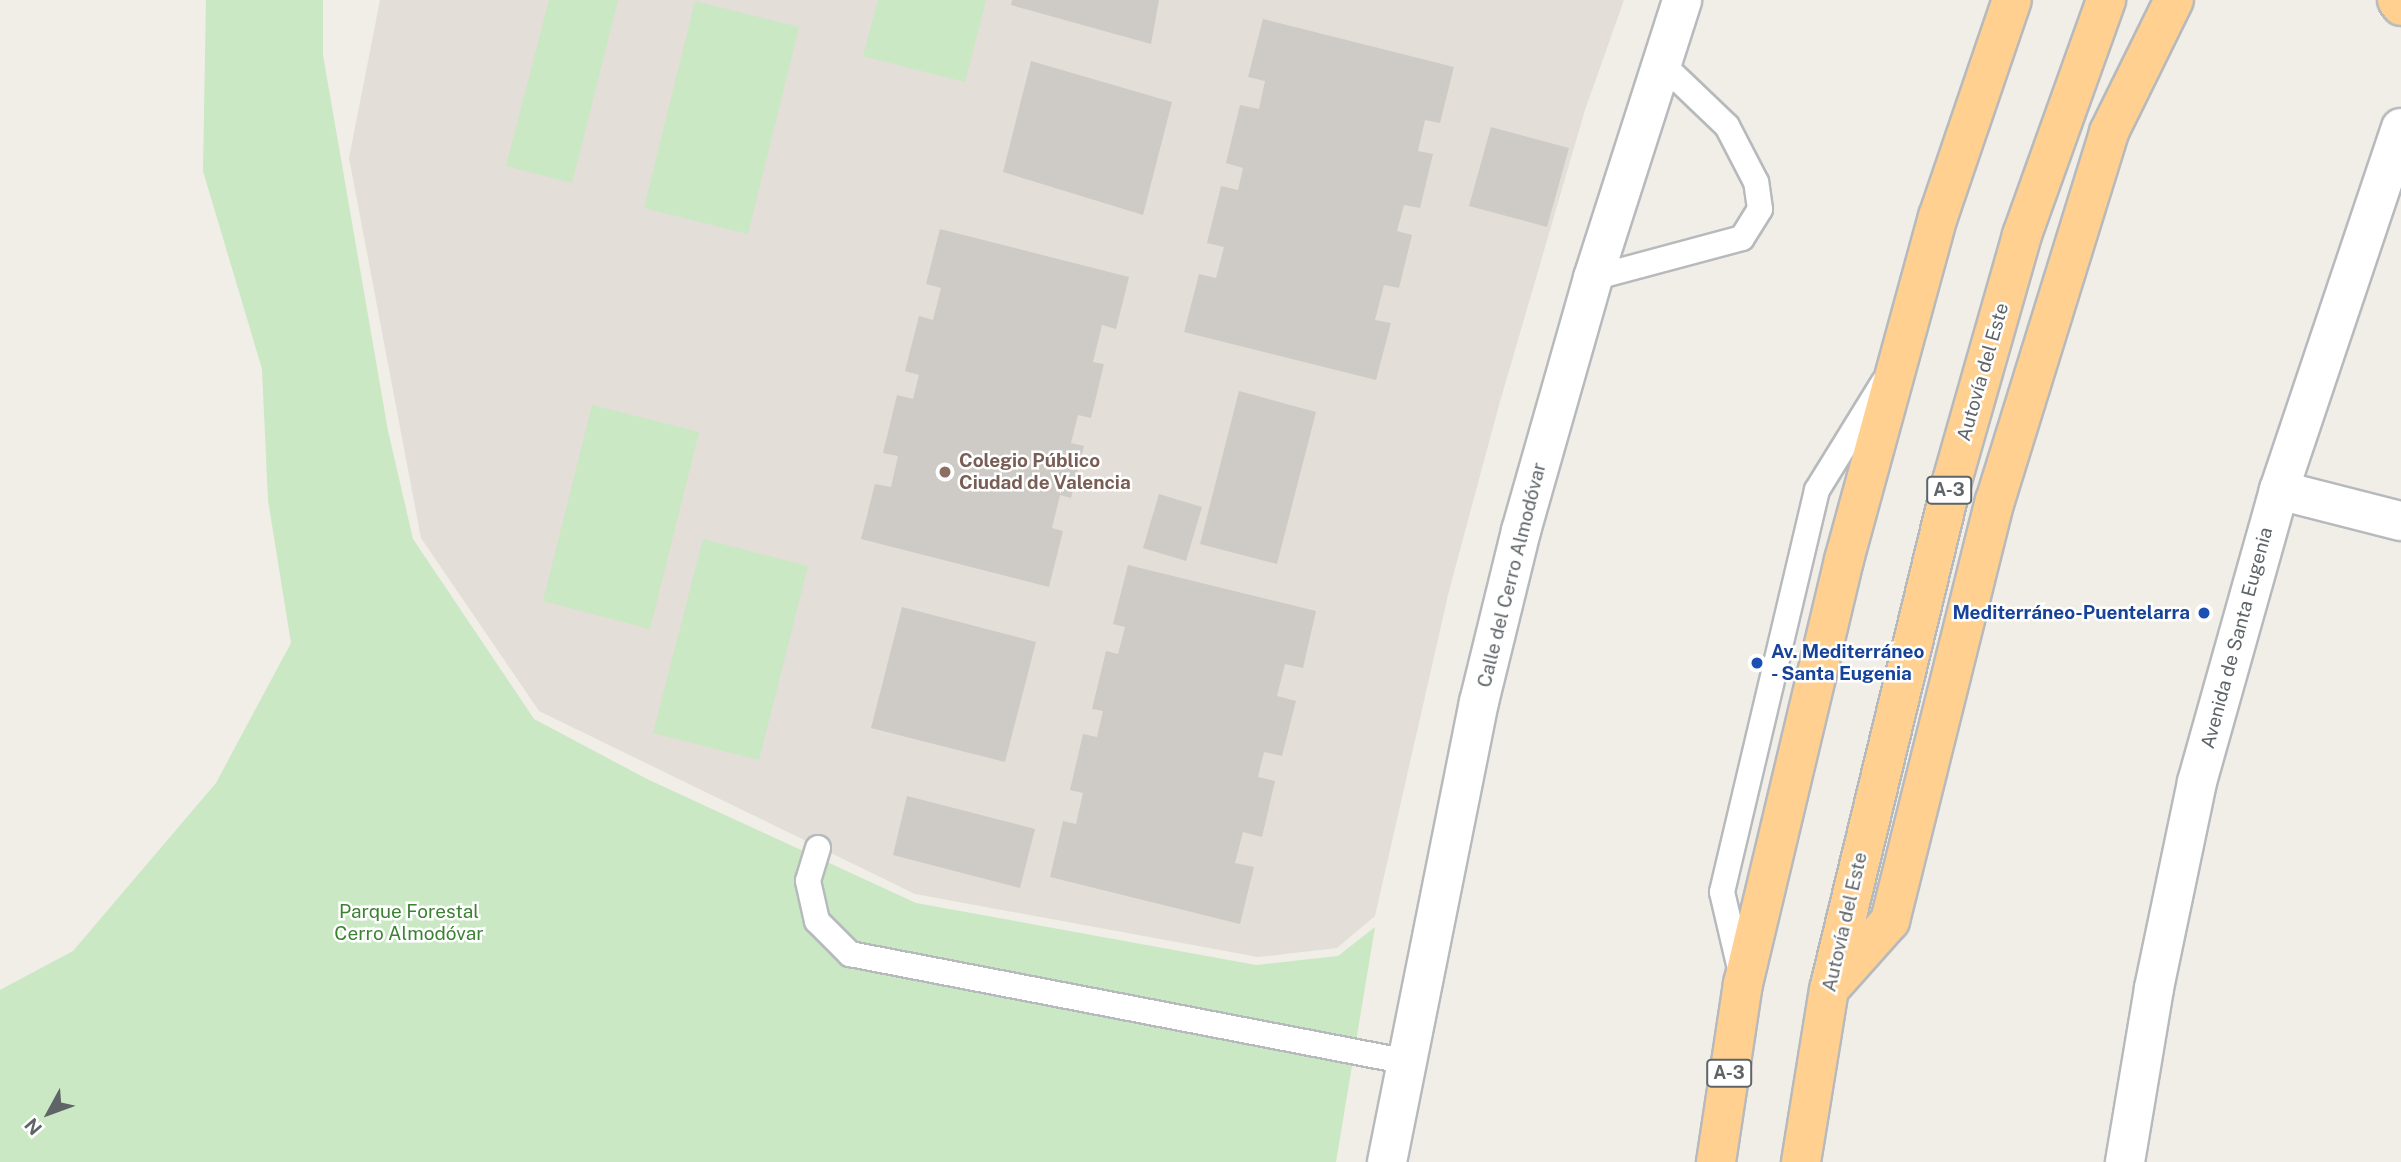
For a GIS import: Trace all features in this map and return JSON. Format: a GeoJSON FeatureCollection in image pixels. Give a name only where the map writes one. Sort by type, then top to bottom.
{"type":"FeatureCollection","features":[{"type":"Feature","properties":{"kind":"highway","name":"A-3"},"geometry":{"type":"LineString","coordinates":[[1716,1162],[1743,984],[1898,358],[1938,217],[2011,0]]}},
{"type":"Feature","properties":{"kind":"highway","name":"Autovía del Este"},"geometry":{"type":"LineString","coordinates":[[1801,1162],[1829,990],[1952,481],[2022,235],[2106,0]]}},
{"type":"Feature","properties":{"kind":"highway"},"geometry":{"type":"LineString","coordinates":[[1829,990],[1890,921],[1996,501],[2088,198],[2109,132],[2174,0]]}},
{"type":"Feature","properties":{"kind":"highway"},"geometry":{"type":"LineString","coordinates":[[2397,0],[2401,6]]}},
{"type":"Feature","properties":{"kind":"street","name":"Calle del Cerro Almodóvar"},"geometry":{"type":"LineString","coordinates":[[1387,1162],[1479,702],[1593,278],[1682,0]]}},
{"type":"Feature","properties":{"kind":"street","name":"Avenida de Santa Eugenia"},"geometry":{"type":"LineString","coordinates":[[2125,1162],[2154,988],[2197,782],[2279,490],[2401,128]]}},
{"type":"Feature","properties":{"kind":"street"},"geometry":{"type":"LineString","coordinates":[[2279,490],[2401,521]]}},
{"type":"Feature","properties":{"kind":"lane"},"geometry":{"type":"LineString","coordinates":[[1593,278],[1742,238],[1760,209],[1756,182],[1727,126],[1660,62]]}},
{"type":"Feature","properties":{"kind":"lane"},"geometry":{"type":"LineString","coordinates":[[818,848],[808,881],[817,921],[850,954],[1408,1062]]}},
{"type":"Feature","properties":{"kind":"shaded area","name":"Colegio Público Ciudad de Valencia"},"geometry":{"type":"Polygon","coordinates":[[[380,0],[1624,0],[1585,110],[1499,405],[1449,591],[1375,916],[1337,948],[1258,957],[915,894],[539,711],[421,538],[349,158],[380,0]]]}},
{"type":"Feature","properties":{"kind":"green space","name":"Parque Forestal Cerro Almodóvar"},"geometry":{"type":"Polygon","coordinates":[[[206,0],[323,0],[323,55],[388,431],[413,539],[534,719],[647,779],[916,903],[1256,965],[1338,956],[1375,927],[1336,1162],[0,1162],[0,990],[73,951],[216,783],[291,643],[268,500],[262,369],[203,171],[206,0]]]}},
{"type":"Feature","properties":{"kind":"green space"},"geometry":{"type":"Polygon","coordinates":[[[549,0],[618,0],[572,183],[506,166],[549,0]]]}},
{"type":"Feature","properties":{"kind":"green space"},"geometry":{"type":"Polygon","coordinates":[[[878,0],[986,0],[965,82],[863,56],[878,0]]]}},
{"type":"Feature","properties":{"kind":"green space"},"geometry":{"type":"Polygon","coordinates":[[[695,1],[799,27],[748,234],[644,208],[695,1]]]}},
{"type":"Feature","properties":{"kind":"green space"},"geometry":{"type":"Polygon","coordinates":[[[592,405],[699,432],[650,629],[543,601],[592,405]]]}},
{"type":"Feature","properties":{"kind":"green space"},"geometry":{"type":"Polygon","coordinates":[[[703,539],[808,566],[759,760],[653,733],[703,539]]]}},
{"type":"Feature","properties":{"kind":"building"},"geometry":{"type":"Polygon","coordinates":[[[1012,0],[1159,0],[1151,44],[1011,5],[1012,0]]]}},
{"type":"Feature","properties":{"kind":"building"},"geometry":{"type":"Polygon","coordinates":[[[1263,19],[1454,67],[1440,123],[1425,120],[1418,151],[1433,154],[1420,208],[1404,205],[1397,231],[1412,235],[1399,288],[1384,285],[1375,320],[1391,323],[1376,380],[1184,332],[1199,274],[1216,278],[1224,247],[1207,243],[1221,186],[1238,190],[1243,168],[1226,163],[1240,105],[1259,109],[1265,81],[1248,77],[1263,19]]]}},
{"type":"Feature","properties":{"kind":"building"},"geometry":{"type":"Polygon","coordinates":[[[1031,61],[1172,102],[1143,215],[1003,172],[1031,61]]]}},
{"type":"Feature","properties":{"kind":"building"},"geometry":{"type":"Polygon","coordinates":[[[1491,127],[1569,148],[1547,227],[1469,206],[1491,127]]]}},
{"type":"Feature","properties":{"kind":"building"},"geometry":{"type":"Polygon","coordinates":[[[940,229],[1129,277],[1116,329],[1102,325],[1093,362],[1104,364],[1091,418],[1078,415],[1071,443],[1084,446],[1071,498],[1060,495],[1052,528],[1063,531],[1049,587],[861,539],[875,484],[891,487],[898,456],[883,453],[897,395],[913,399],[919,375],[905,371],[919,316],[933,320],[941,288],[926,284],[940,229]]]}},
{"type":"Feature","properties":{"kind":"building"},"geometry":{"type":"Polygon","coordinates":[[[1239,391],[1316,412],[1277,564],[1200,544],[1239,391]]]}},
{"type":"Feature","properties":{"kind":"building"},"geometry":{"type":"Polygon","coordinates":[[[1159,494],[1202,507],[1186,561],[1143,548],[1159,494]]]}},
{"type":"Feature","properties":{"kind":"building"},"geometry":{"type":"Polygon","coordinates":[[[1128,565],[1316,611],[1303,668],[1285,664],[1277,696],[1296,701],[1282,756],[1264,752],[1258,777],[1275,781],[1262,837],[1243,832],[1235,863],[1254,867],[1240,924],[1050,877],[1063,821],[1076,824],[1083,793],[1070,790],[1083,734],[1097,737],[1103,711],[1092,709],[1106,651],[1118,654],[1125,627],[1113,624],[1128,565]]]}},
{"type":"Feature","properties":{"kind":"building"},"geometry":{"type":"Polygon","coordinates":[[[902,607],[1036,642],[1005,762],[871,728],[902,607]]]}},
{"type":"Feature","properties":{"kind":"building"},"geometry":{"type":"Polygon","coordinates":[[[907,796],[1035,829],[1020,888],[893,855],[907,796]]]}},
{"type":"Feature","properties":{"kind":"place","name":"Colegio Público Ciudad de Valencia"},"geometry":{"type":"Point","coordinates":[945,472]}},
{"type":"Feature","properties":{"kind":"place","name":"Mediterráneo-Puentelarra"},"geometry":{"type":"Point","coordinates":[2204,613]}},
{"type":"Feature","properties":{"kind":"place","name":"Av. Mediterráneo - Santa Eugenia"},"geometry":{"type":"Point","coordinates":[1757,663]}}]}
